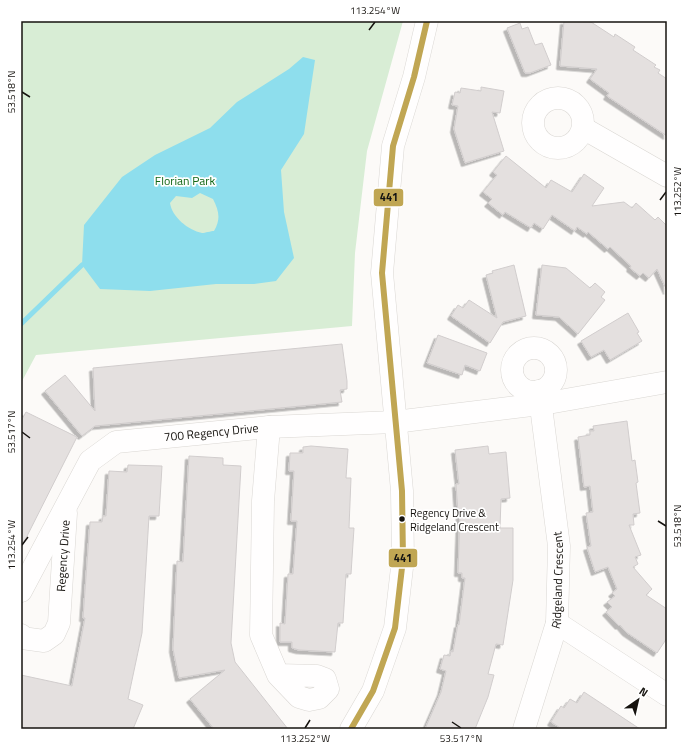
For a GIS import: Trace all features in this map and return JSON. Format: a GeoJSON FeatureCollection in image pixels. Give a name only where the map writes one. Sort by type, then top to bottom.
{"type":"FeatureCollection","features":[{"type":"Feature","properties":{"kind":"street"},"geometry":{"type":"LineString","coordinates":[[352,729],[372,691],[395,628],[404,559],[402,491],[383,265],[393,146],[414,77],[427,21]]}},
{"type":"Feature","properties":{"kind":"street"},"geometry":{"type":"LineString","coordinates":[[583,128],[667,176]]}},
{"type":"Feature","properties":{"kind":"street"},"geometry":{"type":"LineString","coordinates":[[395,422],[540,397],[667,382]]}},
{"type":"Feature","properties":{"kind":"street","name":"Ridgeland Crescent"},"geometry":{"type":"LineString","coordinates":[[524,729],[557,623],[559,546],[540,397]]}},
{"type":"Feature","properties":{"kind":"street","name":"700 Regency Drive"},"geometry":{"type":"LineString","coordinates":[[65,510],[90,461],[116,442],[269,427],[395,422]]}},
{"type":"Feature","properties":{"kind":"street"},"geometry":{"type":"LineString","coordinates":[[269,427],[263,501],[261,635],[278,674]]}},
{"type":"Feature","properties":{"kind":"street","name":"Regency Drive"},"geometry":{"type":"LineString","coordinates":[[21,591],[65,510]]}},
{"type":"Feature","properties":{"kind":"street","name":"Regency Drive"},"geometry":{"type":"LineString","coordinates":[[21,635],[22,638],[44,641],[54,634],[59,623],[67,514],[65,510]]}},
{"type":"Feature","properties":{"kind":"street"},"geometry":{"type":"LineString","coordinates":[[557,623],[667,695]]}},
{"type":"Feature","properties":{"kind":"green space","name":"Florian Park"},"geometry":{"type":"Polygon","coordinates":[[[21,21],[403,21],[367,151],[355,253],[352,326],[36,355],[21,383],[21,21]]]}},
{"type":"Feature","properties":{"kind":"water"},"geometry":{"type":"Polygon","coordinates":[[[303,57],[315,60],[304,134],[281,170],[284,212],[294,258],[276,281],[254,284],[216,284],[150,291],[100,289],[82,265],[84,225],[122,177],[155,155],[210,128],[237,102],[289,69],[303,57]],[[200,193],[192,198],[176,196],[170,203],[171,208],[177,218],[191,229],[203,233],[214,231],[218,223],[218,211],[213,199],[200,193]]]}},
{"type":"Feature","properties":{"kind":"building"},"geometry":{"type":"Polygon","coordinates":[[[564,21],[591,22],[614,37],[615,34],[635,47],[633,50],[656,65],[654,67],[660,70],[658,73],[667,79],[667,136],[607,96],[609,93],[590,79],[597,69],[560,66],[564,21]]]}},
{"type":"Feature","properties":{"kind":"building"},"geometry":{"type":"Polygon","coordinates":[[[520,23],[522,29],[528,27],[535,45],[542,43],[551,65],[530,73],[525,73],[507,28],[520,23]]]}},
{"type":"Feature","properties":{"kind":"building"},"geometry":{"type":"Polygon","coordinates":[[[481,87],[504,91],[500,113],[492,112],[504,151],[465,163],[454,129],[458,106],[452,105],[455,92],[460,93],[461,88],[481,91],[481,87]]]}},
{"type":"Feature","properties":{"kind":"building"},"geometry":{"type":"Polygon","coordinates":[[[506,156],[546,188],[551,180],[572,192],[584,174],[604,188],[592,206],[624,202],[632,208],[636,203],[655,220],[658,217],[667,226],[667,291],[657,269],[649,278],[643,273],[640,276],[610,247],[608,249],[588,232],[587,234],[577,227],[575,231],[552,215],[543,229],[534,223],[531,228],[505,212],[503,215],[488,203],[492,199],[483,192],[497,175],[493,172],[506,156]]]}},
{"type":"Feature","properties":{"kind":"building"},"geometry":{"type":"Polygon","coordinates":[[[514,265],[526,316],[503,322],[490,343],[451,316],[458,305],[463,308],[469,300],[497,318],[486,275],[493,273],[492,271],[514,265]]]}},
{"type":"Feature","properties":{"kind":"building"},"geometry":{"type":"Polygon","coordinates":[[[542,265],[566,268],[590,288],[595,283],[605,292],[601,297],[605,300],[578,334],[559,317],[536,315],[542,265]]]}},
{"type":"Feature","properties":{"kind":"building"},"geometry":{"type":"Polygon","coordinates":[[[628,313],[639,332],[637,333],[642,341],[610,360],[604,350],[591,357],[581,341],[628,313]]]}},
{"type":"Feature","properties":{"kind":"building"},"geometry":{"type":"Polygon","coordinates":[[[438,335],[487,353],[480,371],[465,365],[462,375],[427,363],[438,335]]]}},
{"type":"Feature","properties":{"kind":"building"},"geometry":{"type":"Polygon","coordinates":[[[342,344],[347,389],[340,390],[342,402],[95,426],[82,436],[45,391],[65,375],[95,411],[93,368],[342,344]]]}},
{"type":"Feature","properties":{"kind":"building"},"geometry":{"type":"Polygon","coordinates":[[[26,412],[77,437],[21,548],[21,421],[26,412]]]}},
{"type":"Feature","properties":{"kind":"building"},"geometry":{"type":"Polygon","coordinates":[[[627,421],[632,461],[635,460],[640,513],[633,514],[634,525],[629,525],[641,555],[635,557],[638,564],[633,567],[652,589],[646,595],[667,609],[667,638],[657,653],[626,632],[606,612],[612,607],[607,602],[615,596],[612,593],[617,589],[608,567],[595,572],[587,547],[591,546],[586,513],[593,512],[590,486],[584,487],[578,437],[590,435],[590,431],[594,431],[593,426],[627,421]]]}},
{"type":"Feature","properties":{"kind":"building"},"geometry":{"type":"Polygon","coordinates":[[[311,446],[348,449],[346,478],[351,478],[349,528],[354,528],[351,574],[346,574],[343,623],[338,623],[335,652],[299,650],[292,648],[292,642],[280,642],[280,623],[285,624],[288,574],[293,574],[297,521],[291,521],[294,471],[289,471],[290,453],[303,453],[303,447],[311,446]]]}},
{"type":"Feature","properties":{"kind":"building"},"geometry":{"type":"Polygon","coordinates":[[[488,446],[489,454],[506,452],[510,498],[501,499],[500,528],[513,528],[513,580],[503,645],[496,644],[488,674],[494,675],[488,697],[475,729],[425,729],[441,692],[446,671],[440,669],[444,655],[450,656],[451,651],[453,652],[458,624],[459,625],[465,578],[462,578],[462,573],[458,573],[460,513],[458,513],[456,484],[459,484],[455,450],[488,446]]]}},
{"type":"Feature","properties":{"kind":"building"},"geometry":{"type":"Polygon","coordinates":[[[189,456],[223,458],[223,465],[241,466],[231,643],[235,662],[288,729],[214,729],[190,699],[225,670],[179,678],[173,649],[177,561],[183,562],[189,456]]]}},
{"type":"Feature","properties":{"kind":"building"},"geometry":{"type":"Polygon","coordinates":[[[128,465],[162,466],[159,516],[149,516],[142,633],[128,699],[143,705],[133,729],[21,729],[21,675],[72,686],[85,618],[83,618],[90,522],[102,522],[103,516],[106,516],[109,471],[127,472],[128,465]]]}},
{"type":"Feature","properties":{"kind":"building"},"geometry":{"type":"Polygon","coordinates":[[[584,692],[640,729],[562,729],[551,722],[561,706],[564,708],[570,699],[577,703],[584,692]]]}},
{"type":"Feature","properties":{"kind":"waterway"},"geometry":{"type":"LineString","coordinates":[[21,324],[82,265]]}},
{"type":"Feature","properties":{"kind":"transit line","name":"441"},"geometry":{"type":"LineString","coordinates":[[351,729],[373,691],[395,628],[403,559],[402,491],[382,273],[393,146],[414,77],[427,21]]}},
{"type":"Feature","properties":{"kind":"place","name":"Regency Drive & Ridgeland Crescent"},"geometry":{"type":"Point","coordinates":[402,519]}}]}
